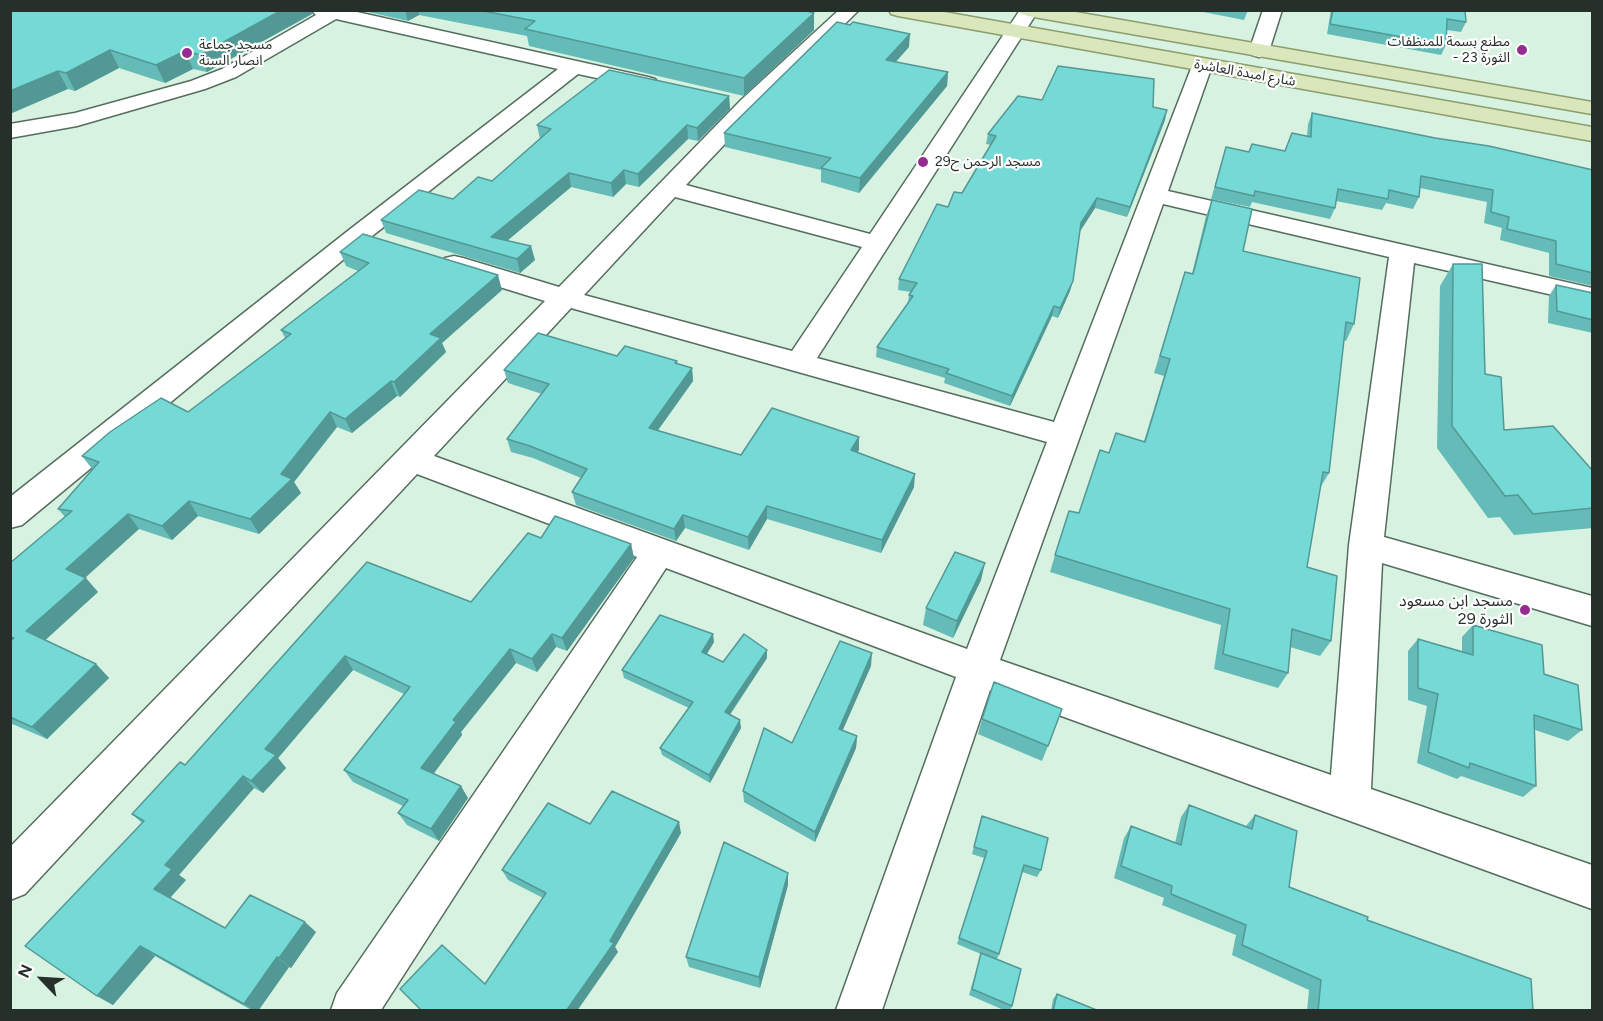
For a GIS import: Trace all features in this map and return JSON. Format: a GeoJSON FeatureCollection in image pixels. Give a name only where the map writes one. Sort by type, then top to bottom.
{"type":"FeatureCollection","features":[{"type":"Feature","properties":{"kind":"main road","name":"شارع امبدة العاشرة"},"geometry":{"type":"LineString","coordinates":[[898,10],[1593,134]]}},
{"type":"Feature","properties":{"kind":"main road","name":"شارع امبدة العاشرة"},"geometry":{"type":"LineString","coordinates":[[1028,11],[1593,108]]}},
{"type":"Feature","properties":{"kind":"street"},"geometry":{"type":"LineString","coordinates":[[10,879],[670,188],[738,103],[850,10]]}},
{"type":"Feature","properties":{"kind":"street"},"geometry":{"type":"LineString","coordinates":[[1259,51],[1273,10]]}},
{"type":"Feature","properties":{"kind":"street"},"geometry":{"type":"LineString","coordinates":[[10,130],[77,119],[198,85],[229,73],[330,11],[668,87]]}},
{"type":"Feature","properties":{"kind":"street"},"geometry":{"type":"LineString","coordinates":[[799,363],[1017,33],[1028,11]]}},
{"type":"Feature","properties":{"kind":"street"},"geometry":{"type":"LineString","coordinates":[[10,516],[358,235],[575,66]]}},
{"type":"Feature","properties":{"kind":"street"},"geometry":{"type":"LineString","coordinates":[[859,1011],[978,669],[1202,66]]}},
{"type":"Feature","properties":{"kind":"street"},"geometry":{"type":"LineString","coordinates":[[670,188],[878,244]]}},
{"type":"Feature","properties":{"kind":"street"},"geometry":{"type":"LineString","coordinates":[[1155,195],[1593,296]]}},
{"type":"Feature","properties":{"kind":"street"},"geometry":{"type":"LineString","coordinates":[[358,235],[391,244]]}},
{"type":"Feature","properties":{"kind":"street"},"geometry":{"type":"LineString","coordinates":[[1350,801],[1366,546],[1402,251]]}},
{"type":"Feature","properties":{"kind":"street"},"geometry":{"type":"LineString","coordinates":[[434,258],[565,298],[1065,436]]}},
{"type":"Feature","properties":{"kind":"street"},"geometry":{"type":"LineString","coordinates":[[410,459],[978,669],[1593,887]]}},
{"type":"Feature","properties":{"kind":"street"},"geometry":{"type":"LineString","coordinates":[[1366,546],[1593,611]]}},
{"type":"Feature","properties":{"kind":"street"},"geometry":{"type":"LineString","coordinates":[[354,1011],[660,550]]}},
{"type":"Feature","properties":{"kind":"building"},"geometry":{"type":"Polygon","coordinates":[[[10,10],[282,10],[200,55],[185,51],[156,65],[110,50],[66,73],[58,71],[10,91],[10,10]]]}},
{"type":"Feature","properties":{"kind":"building"},"geometry":{"type":"Polygon","coordinates":[[[478,10],[803,10],[814,13],[744,78],[525,29],[535,21],[478,10]]]}},
{"type":"Feature","properties":{"kind":"building"},"geometry":{"type":"Polygon","coordinates":[[[1333,10],[1465,10],[1466,22],[1447,19],[1446,45],[1330,24],[1333,10]]]}},
{"type":"Feature","properties":{"kind":"building"},"geometry":{"type":"Polygon","coordinates":[[[837,22],[850,25],[853,22],[910,34],[886,60],[948,72],[860,178],[821,168],[831,158],[724,133],[837,22]]]}},
{"type":"Feature","properties":{"kind":"building"},"geometry":{"type":"Polygon","coordinates":[[[1058,66],[1154,79],[1153,107],[1167,110],[1130,207],[1097,198],[1081,223],[1073,281],[1060,308],[1054,306],[1012,396],[946,373],[949,369],[877,347],[913,296],[909,295],[917,283],[899,279],[937,204],[948,207],[954,192],[962,193],[996,136],[988,134],[1018,96],[1042,100],[1058,66]]]}},
{"type":"Feature","properties":{"kind":"building"},"geometry":{"type":"Polygon","coordinates":[[[609,70],[729,96],[697,128],[687,125],[638,174],[624,170],[611,183],[569,173],[491,237],[531,246],[517,259],[381,220],[419,190],[453,199],[478,177],[492,181],[551,129],[537,125],[609,70]]]}},
{"type":"Feature","properties":{"kind":"building"},"geometry":{"type":"Polygon","coordinates":[[[1312,113],[1435,138],[1489,146],[1593,170],[1593,273],[1556,264],[1556,241],[1507,229],[1509,217],[1491,212],[1493,190],[1421,176],[1419,197],[1389,190],[1388,199],[1338,189],[1335,208],[1255,191],[1254,196],[1215,187],[1226,147],[1249,152],[1252,144],[1285,151],[1292,133],[1311,137],[1312,113]]]}},
{"type":"Feature","properties":{"kind":"building"},"geometry":{"type":"Polygon","coordinates":[[[1212,200],[1252,209],[1243,251],[1360,278],[1354,324],[1346,322],[1329,473],[1323,472],[1307,567],[1337,576],[1331,641],[1292,629],[1288,673],[1223,654],[1230,609],[1055,555],[1069,511],[1079,513],[1100,450],[1109,453],[1116,433],[1145,442],[1170,359],[1160,356],[1185,272],[1193,274],[1212,200]]]}},
{"type":"Feature","properties":{"kind":"building"},"geometry":{"type":"Polygon","coordinates":[[[363,234],[498,275],[430,334],[441,338],[394,382],[391,381],[345,419],[330,412],[281,474],[292,479],[250,519],[189,501],[162,526],[128,514],[66,569],[86,578],[26,631],[96,664],[32,727],[10,717],[10,641],[14,638],[10,637],[10,563],[72,511],[58,509],[99,462],[82,456],[110,432],[161,398],[188,412],[291,334],[281,330],[369,263],[340,252],[363,234]]]}},
{"type":"Feature","properties":{"kind":"building"},"geometry":{"type":"Polygon","coordinates":[[[1453,264],[1482,264],[1485,374],[1501,377],[1504,430],[1553,426],[1593,471],[1593,508],[1533,514],[1518,495],[1505,496],[1452,426],[1453,264]]]}},
{"type":"Feature","properties":{"kind":"building"},"geometry":{"type":"Polygon","coordinates":[[[1556,285],[1593,293],[1593,320],[1557,311],[1556,285]]]}},
{"type":"Feature","properties":{"kind":"building"},"geometry":{"type":"Polygon","coordinates":[[[538,333],[617,356],[625,346],[677,361],[675,363],[692,368],[649,428],[741,455],[772,408],[859,437],[851,450],[915,474],[882,540],[767,506],[748,537],[683,515],[674,529],[572,492],[587,469],[507,439],[549,384],[504,370],[538,333]]]}},
{"type":"Feature","properties":{"kind":"building"},"geometry":{"type":"Polygon","coordinates":[[[555,516],[631,544],[562,638],[552,634],[532,659],[510,649],[453,720],[456,722],[421,768],[461,786],[431,829],[398,813],[408,800],[344,770],[410,687],[345,656],[265,749],[276,755],[251,781],[243,776],[165,865],[172,869],[154,889],[225,928],[250,895],[305,922],[244,1004],[140,946],[97,996],[25,946],[144,821],[132,814],[180,762],[185,765],[367,562],[471,602],[528,533],[541,538],[555,516]]]}},
{"type":"Feature","properties":{"kind":"building"},"geometry":{"type":"Polygon","coordinates":[[[955,552],[985,563],[957,621],[926,608],[955,552]]]}},
{"type":"Feature","properties":{"kind":"building"},"geometry":{"type":"Polygon","coordinates":[[[660,615],[713,634],[702,652],[723,662],[744,634],[767,650],[725,712],[740,720],[709,775],[660,748],[693,702],[622,670],[660,615]]]}},
{"type":"Feature","properties":{"kind":"building"},"geometry":{"type":"Polygon","coordinates":[[[1473,625],[1542,645],[1544,674],[1578,685],[1582,730],[1534,715],[1536,786],[1470,763],[1469,768],[1428,752],[1438,694],[1418,688],[1418,639],[1473,655],[1473,625]]]}},
{"type":"Feature","properties":{"kind":"building"},"geometry":{"type":"Polygon","coordinates":[[[840,641],[872,653],[839,729],[857,736],[815,832],[743,791],[764,728],[792,743],[840,641]]]}},
{"type":"Feature","properties":{"kind":"building"},"geometry":{"type":"Polygon","coordinates":[[[994,682],[1062,709],[1048,746],[982,719],[994,682]]]}},
{"type":"Feature","properties":{"kind":"building"},"geometry":{"type":"Polygon","coordinates":[[[612,791],[679,822],[610,941],[614,943],[566,1011],[422,1011],[400,989],[442,945],[485,984],[546,893],[502,870],[548,803],[590,824],[612,791]]]}},
{"type":"Feature","properties":{"kind":"building"},"geometry":{"type":"Polygon","coordinates":[[[1189,805],[1252,829],[1255,815],[1297,831],[1289,887],[1368,917],[1367,920],[1531,979],[1533,1011],[1318,1011],[1321,980],[1242,945],[1246,925],[1171,894],[1172,886],[1121,866],[1131,826],[1181,845],[1189,805]]]}},
{"type":"Feature","properties":{"kind":"building"},"geometry":{"type":"Polygon","coordinates":[[[982,816],[1048,838],[1041,870],[1024,865],[999,954],[959,938],[987,851],[974,847],[982,816]]]}},
{"type":"Feature","properties":{"kind":"building"},"geometry":{"type":"Polygon","coordinates":[[[724,842],[788,873],[759,977],[686,957],[724,842]]]}},
{"type":"Feature","properties":{"kind":"building"},"geometry":{"type":"Polygon","coordinates":[[[981,953],[1021,969],[1012,1006],[972,989],[981,953]]]}},
{"type":"Feature","properties":{"kind":"building"},"geometry":{"type":"Polygon","coordinates":[[[1057,994],[1099,1011],[1053,1011],[1057,994]]]}},
{"type":"Feature","properties":{"kind":"place","name":"مطنع بسمة للمنظفات - الثورة 23"},"geometry":{"type":"Point","coordinates":[1522,50]}},
{"type":"Feature","properties":{"kind":"place","name":"مسجد جماعة انصار السنة"},"geometry":{"type":"Point","coordinates":[187,53]}},
{"type":"Feature","properties":{"kind":"place","name":"مسجد الرحمن ح29"},"geometry":{"type":"Point","coordinates":[923,162]}},
{"type":"Feature","properties":{"kind":"place","name":"مسجد ابن مسعود الثورة 29"},"geometry":{"type":"Point","coordinates":[1525,610]}}]}
